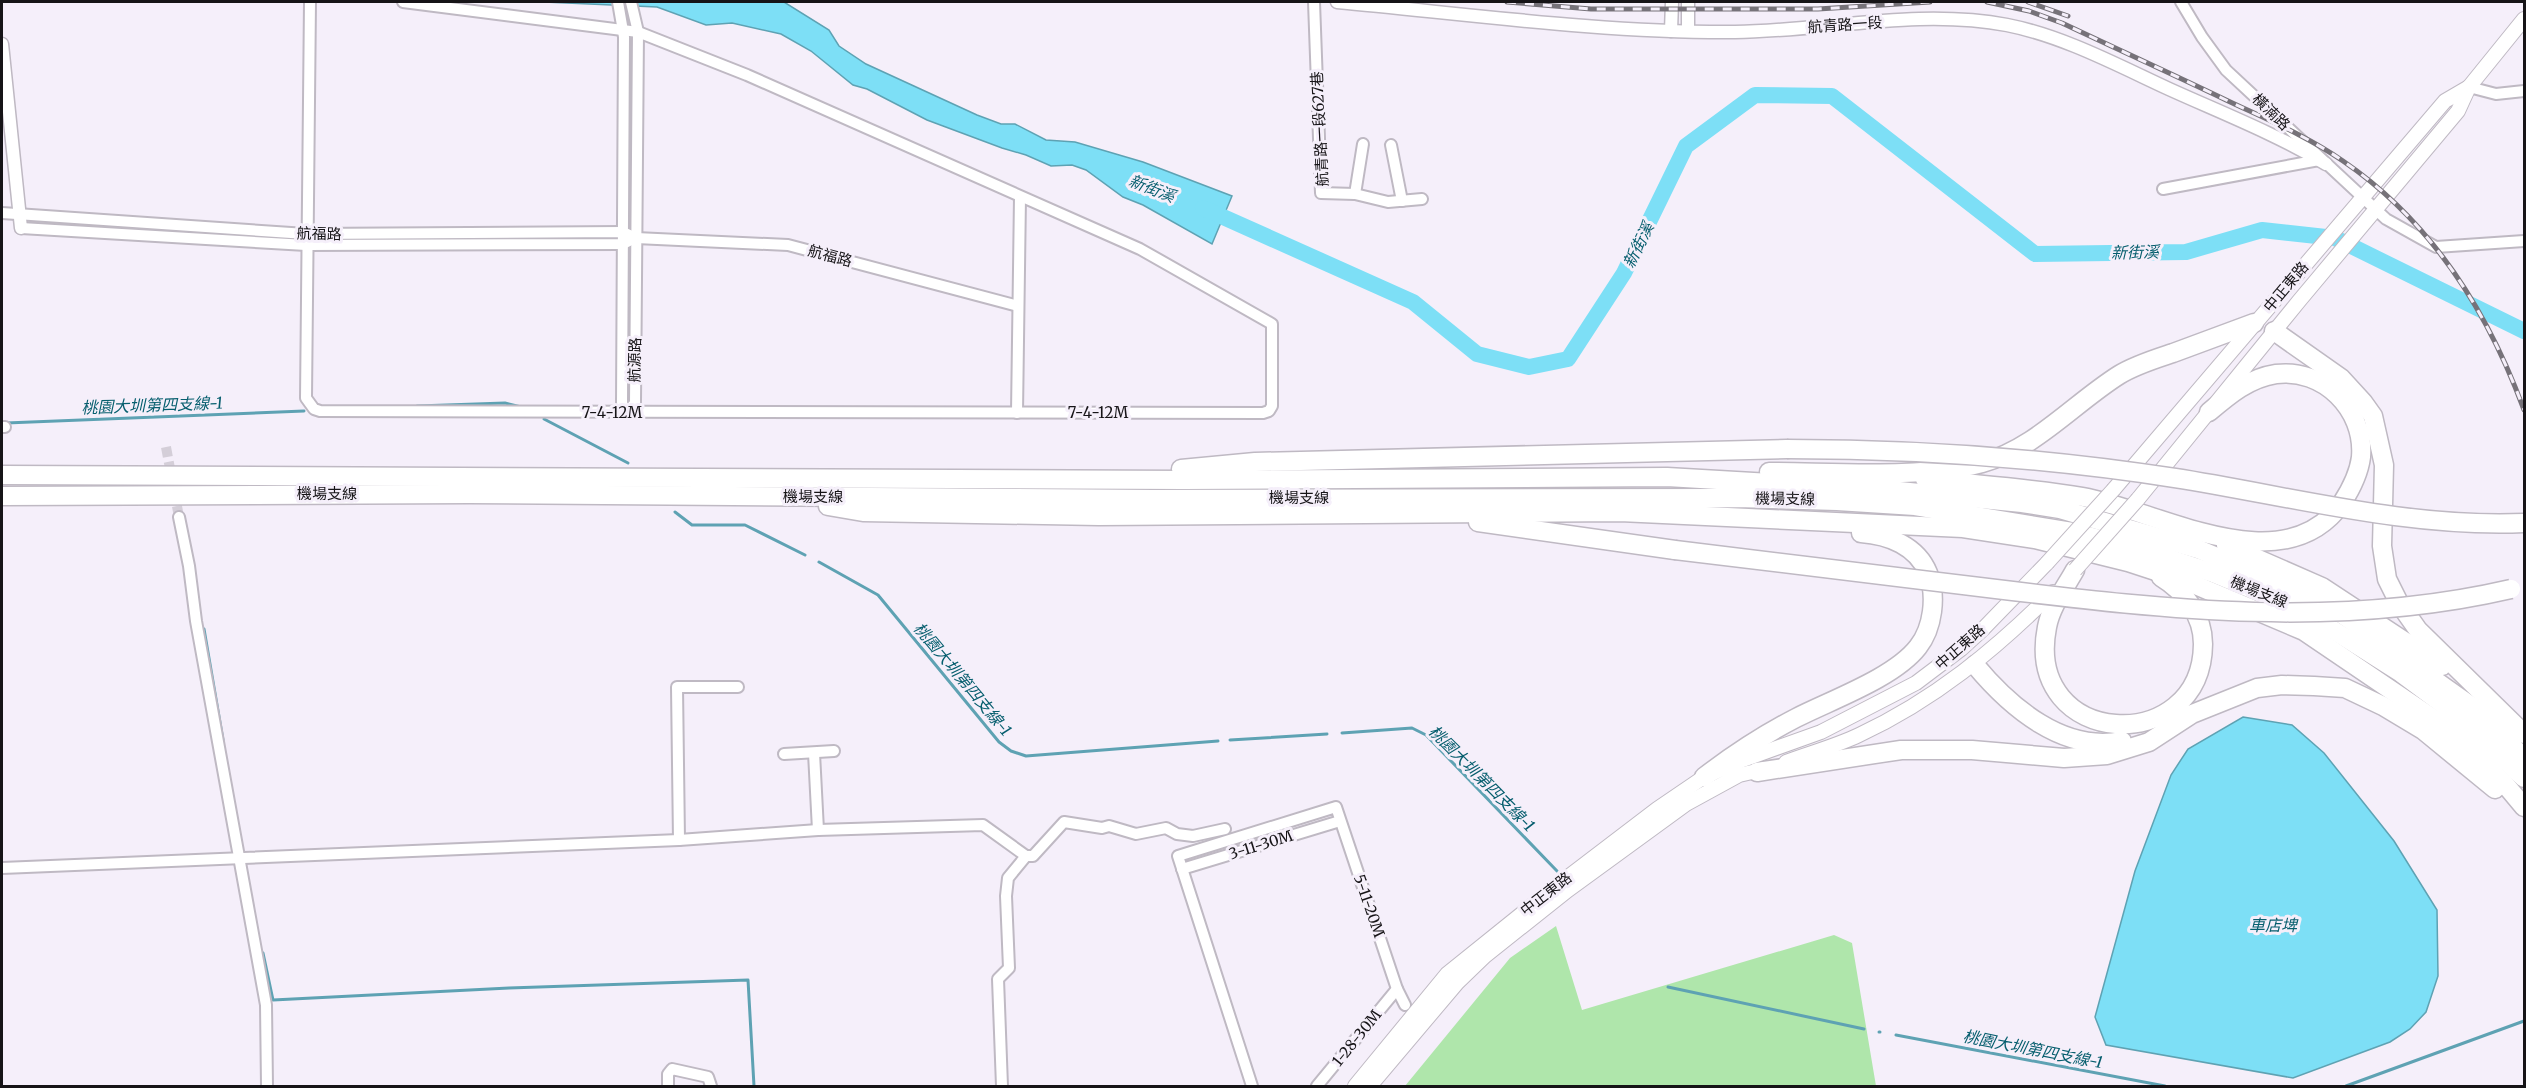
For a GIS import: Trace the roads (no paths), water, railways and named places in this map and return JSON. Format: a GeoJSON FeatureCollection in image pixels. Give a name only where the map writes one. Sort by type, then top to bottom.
{"type":"FeatureCollection","features":[{"type":"Feature","properties":{"kind":"highway"},"geometry":{"type":"LineString","coordinates":[[1072,479],[1124,470],[1179,469],[1576,466],[1741,472],[1848,472],[1956,469],[1983,463],[2006,454],[2031,440],[2102,387],[2132,368],[2256,321]]}},
{"type":"Feature","properties":{"kind":"highway"},"geometry":{"type":"LineString","coordinates":[[2274,331],[2341,378],[2373,416],[2384,465],[2382,546],[2387,579],[2399,603],[2418,630],[2524,734]]}},
{"type":"Feature","properties":{"kind":"highway"},"geometry":{"type":"LineString","coordinates":[[1848,472],[2084,497],[2178,525],[2248,542],[2271,543],[2286,539],[2306,532],[2335,513],[2348,493],[2357,473],[2361,456],[2359,432],[2354,418],[2344,400],[2332,389],[2315,379],[2298,374],[2264,377],[2241,387],[2209,412]]}},
{"type":"Feature","properties":{"kind":"highway"},"geometry":{"type":"LineString","coordinates":[[1179,469],[1256,462],[1787,449],[1931,451],[2024,458],[2177,478],[2358,510],[2437,520],[2498,524],[2524,523]]}},
{"type":"Feature","properties":{"kind":"highway","name":"機場支線"},"geometry":{"type":"LineString","coordinates":[[2,475],[1072,479],[1667,477],[1890,490],[2022,502],[2060,509],[2198,549],[2326,603],[2474,708],[2524,758]]}},
{"type":"Feature","properties":{"kind":"highway","name":"機場支線"},"geometry":{"type":"LineString","coordinates":[[2,496],[469,494],[772,497],[1737,498],[1916,506],[2072,532],[2146,551],[2213,573],[2301,609],[2401,673],[2456,714],[2524,778]]}},
{"type":"Feature","properties":{"kind":"highway"},"geometry":{"type":"LineString","coordinates":[[772,497],[863,512],[1099,516],[1620,512],[1963,528],[2035,539],[2144,567],[2186,581],[2304,631],[2444,726],[2504,783],[2524,807]]}},
{"type":"Feature","properties":{"kind":"highway"},"geometry":{"type":"LineString","coordinates":[[1435,514],[1675,550],[2141,607],[2239,613],[2324,614],[2412,607],[2470,598],[2524,585]]}},
{"type":"Feature","properties":{"kind":"highway"},"geometry":{"type":"LineString","coordinates":[[1704,777],[1751,742],[1898,665],[1918,647],[1927,629],[1932,609],[1932,589],[1922,562],[1913,551],[1895,540],[1872,534],[1760,526],[1723,518]]}},
{"type":"Feature","properties":{"kind":"highway"},"geometry":{"type":"LineString","coordinates":[[2178,525],[2322,587],[2415,646],[2495,704]]}},
{"type":"Feature","properties":{"kind":"highway"},"geometry":{"type":"LineString","coordinates":[[2075,570],[2056,604],[2048,625],[2044,648],[2053,686],[2068,704],[2088,718],[2110,725],[2133,725],[2170,710],[2186,694],[2199,672],[2202,654],[2201,630],[2197,616],[2188,601],[2164,579],[2144,567]]}},
{"type":"Feature","properties":{"kind":"highway"},"geometry":{"type":"LineString","coordinates":[[1974,665],[2014,706],[2043,726],[2075,739],[2107,744],[2137,738],[2180,722],[2228,698],[2257,688],[2282,685],[2345,688],[2383,706],[2423,730],[2524,813]]}},
{"type":"Feature","properties":{"kind":"highway"},"geometry":{"type":"LineString","coordinates":[[1757,772],[1901,750],[1972,750],[2064,758],[2107,755],[2149,742],[2180,722]]}},
{"type":"Feature","properties":{"kind":"main road","name":"中正東路"},"geometry":{"type":"LineString","coordinates":[[1370,1086],[1457,982],[1485,956],[1686,804],[1739,775],[1757,772],[1858,736],[1908,709],[1974,665],[2013,631],[2075,570],[2138,499],[2274,331],[2458,111],[2469,87],[2524,19]]}},
{"type":"Feature","properties":{"kind":"main road","name":"中正東路"},"geometry":{"type":"LineString","coordinates":[[1355,1086],[1446,974],[1549,891],[1657,809],[1704,777],[1740,761],[1821,732],[1883,702],[1916,683],[1962,649],[2047,563],[2114,489],[2445,101],[2469,87]]}},
{"type":"Feature","properties":{"kind":"main road"},"geometry":{"type":"LineString","coordinates":[[2256,321],[2274,331]]}},
{"type":"Feature","properties":{"kind":"main road"},"geometry":{"type":"LineString","coordinates":[[1962,649],[1974,665]]}},
{"type":"Feature","properties":{"kind":"street","name":"7-4-12M"},"geometry":{"type":"LineString","coordinates":[[310,2],[306,398],[314,409],[320,411],[626,413],[1263,413],[1272,406],[1272,324],[1140,249],[747,75],[638,32],[623,32],[403,2]]}},
{"type":"Feature","properties":{"kind":"street","name":"航源路"},"geometry":{"type":"LineString","coordinates":[[618,2],[623,32],[622,403],[626,413],[634,403],[638,32],[631,2]]}},
{"type":"Feature","properties":{"kind":"street","name":"航青路一段627巷"},"geometry":{"type":"LineString","coordinates":[[1314,2],[1321,193],[1355,194],[1388,202],[1422,199]]}},
{"type":"Feature","properties":{"kind":"street","name":"航青路一段"},"geometry":{"type":"LineString","coordinates":[[1337,2],[1418,5],[1671,31],[1737,32],[1950,19],[2005,25],[2064,43],[2121,67],[2286,142],[2322,162]]}},
{"type":"Feature","properties":{"kind":"street"},"geometry":{"type":"LineString","coordinates":[[1671,31],[1672,2]]}},
{"type":"Feature","properties":{"kind":"street"},"geometry":{"type":"LineString","coordinates":[[1688,2],[1688,31]]}},
{"type":"Feature","properties":{"kind":"street","name":"橫湳路"},"geometry":{"type":"LineString","coordinates":[[2181,2],[2202,37],[2226,70],[2376,211],[2436,247],[2524,241]]}},
{"type":"Feature","properties":{"kind":"street"},"geometry":{"type":"LineString","coordinates":[[2,44],[21,228]]}},
{"type":"Feature","properties":{"kind":"street"},"geometry":{"type":"LineString","coordinates":[[2469,87],[2496,94],[2524,91]]}},
{"type":"Feature","properties":{"kind":"street"},"geometry":{"type":"LineString","coordinates":[[1355,194],[1363,144]]}},
{"type":"Feature","properties":{"kind":"street"},"geometry":{"type":"LineString","coordinates":[[1391,145],[1402,201]]}},
{"type":"Feature","properties":{"kind":"street"},"geometry":{"type":"LineString","coordinates":[[2163,189],[2322,162]]}},
{"type":"Feature","properties":{"kind":"street"},"geometry":{"type":"LineString","coordinates":[[1017,413],[1020,197]]}},
{"type":"Feature","properties":{"kind":"street","name":"航福路"},"geometry":{"type":"LineString","coordinates":[[2,213],[306,240]]}},
{"type":"Feature","properties":{"kind":"street","name":"航福路"},"geometry":{"type":"LineString","coordinates":[[21,228],[306,240],[636,238],[788,245],[1018,306]]}},
{"type":"Feature","properties":{"kind":"street"},"geometry":{"type":"LineString","coordinates":[[179,517],[266,1005],[267,1086]]}},
{"type":"Feature","properties":{"kind":"street"},"geometry":{"type":"LineString","coordinates":[[679,840],[677,687],[738,687]]}},
{"type":"Feature","properties":{"kind":"street"},"geometry":{"type":"LineString","coordinates":[[784,754],[834,751]]}},
{"type":"Feature","properties":{"kind":"street"},"geometry":{"type":"LineString","coordinates":[[814,753],[818,830]]}},
{"type":"Feature","properties":{"kind":"street","name":"5-11-20M"},"geometry":{"type":"LineString","coordinates":[[1336,807],[1397,989],[1405,1005]]}},
{"type":"Feature","properties":{"kind":"street","name":"3-11-30M"},"geometry":{"type":"LineString","coordinates":[[1336,807],[1178,856],[1182,869],[1340,820]]}},
{"type":"Feature","properties":{"kind":"street"},"geometry":{"type":"LineString","coordinates":[[2,868],[679,840],[818,830],[983,825],[1026,856],[1033,856],[1064,822],[1102,828],[1108,826],[1137,834],[1166,828],[1178,834],[1193,836],[1225,829]]}},
{"type":"Feature","properties":{"kind":"street"},"geometry":{"type":"LineString","coordinates":[[1002,1086],[998,979],[1009,968],[1006,896],[1008,878],[1026,856]]}},
{"type":"Feature","properties":{"kind":"street"},"geometry":{"type":"LineString","coordinates":[[1182,869],[1252,1086]]}},
{"type":"Feature","properties":{"kind":"street","name":"1-28-30M"},"geometry":{"type":"LineString","coordinates":[[1317,1086],[1397,989]]}},
{"type":"Feature","properties":{"kind":"street"},"geometry":{"type":"LineString","coordinates":[[668,1086],[668,1074],[672,1069],[708,1077],[711,1086]]}},
{"type":"Feature","properties":{"kind":"water"},"geometry":{"type":"Polygon","coordinates":[[[544,2],[784,2],[829,30],[839,46],[866,64],[977,115],[1001,124],[1015,124],[1046,140],[1075,142],[1143,162],[1232,196],[1212,244],[1143,205],[1123,197],[1086,170],[1072,165],[1051,166],[927,120],[867,89],[853,85],[811,51],[781,34],[732,23],[706,25],[657,7],[544,2]]]}},
{"type":"Feature","properties":{"kind":"water","name":"車店埤"},"geometry":{"type":"Polygon","coordinates":[[[2243,717],[2292,725],[2324,753],[2394,841],[2437,910],[2438,976],[2426,1012],[2410,1029],[2390,1042],[2293,1078],[2106,1045],[2095,1017],[2135,871],[2171,775],[2188,749],[2243,717]]]}},
{"type":"Feature","properties":{"kind":"waterway","name":"新街溪"},"geometry":{"type":"LineString","coordinates":[[1203,208],[1413,302],[1477,354],[1529,367],[1568,359],[1624,273],[1686,146],[1755,95],[1832,96],[2035,254],[2186,252],[2262,230],[2335,238],[2524,331]]}},
{"type":"Feature","properties":{"kind":"waterway","name":"桃園大圳第四支線-1"},"geometry":{"type":"LineString","coordinates":[[417,406],[505,403],[521,407]]}},
{"type":"Feature","properties":{"kind":"waterway","name":"桃園大圳第四支線-1"},"geometry":{"type":"LineString","coordinates":[[6,423],[304,411]]}},
{"type":"Feature","properties":{"kind":"waterway","name":"桃園大圳第四支線-1"},"geometry":{"type":"LineString","coordinates":[[544,419],[628,463]]}},
{"type":"Feature","properties":{"kind":"waterway","name":"桃園大圳第四支線-1"},"geometry":{"type":"LineString","coordinates":[[675,512],[692,525],[745,525],[805,555]]}},
{"type":"Feature","properties":{"kind":"waterway","name":"桃園大圳第四支線-1"},"geometry":{"type":"LineString","coordinates":[[819,562],[878,595],[999,742],[1011,751],[1026,756],[1218,741]]}},
{"type":"Feature","properties":{"kind":"waterway"},"geometry":{"type":"LineString","coordinates":[[204,629],[223,740]]}},
{"type":"Feature","properties":{"kind":"waterway","name":"桃園大圳第四支線-1"},"geometry":{"type":"LineString","coordinates":[[1342,733],[1412,728],[1426,735],[1557,871]]}},
{"type":"Feature","properties":{"kind":"waterway","name":"桃園大圳第四支線-1"},"geometry":{"type":"LineString","coordinates":[[1230,740],[1327,734]]}},
{"type":"Feature","properties":{"kind":"waterway"},"geometry":{"type":"LineString","coordinates":[[263,953],[273,1000],[509,988],[748,980],[754,1086]]}},
{"type":"Feature","properties":{"kind":"waterway","name":"桃園大圳第四支線-1"},"geometry":{"type":"LineString","coordinates":[[1668,987],[1864,1029]]}},
{"type":"Feature","properties":{"kind":"waterway","name":"桃園大圳第四支線-1"},"geometry":{"type":"LineString","coordinates":[[2346,1086],[2524,1021]]}},
{"type":"Feature","properties":{"kind":"waterway","name":"桃園大圳第四支線-1"},"geometry":{"type":"LineString","coordinates":[[1896,1035],[2165,1086]]}},
{"type":"Feature","properties":{"kind":"tunnel"},"geometry":{"type":"LineString","coordinates":[[166,447],[179,517]]}},
{"type":"Feature","properties":{"kind":"railway"},"geometry":{"type":"LineString","coordinates":[[1507,2],[1591,9],[1818,9],[1930,2]]}},
{"type":"Feature","properties":{"kind":"railway"},"geometry":{"type":"LineString","coordinates":[[1987,2],[2029,11],[2062,23],[2271,121],[2329,152],[2375,185],[2403,211],[2453,271],[2493,338],[2524,410]]}},
{"type":"Feature","properties":{"kind":"railway"},"geometry":{"type":"LineString","coordinates":[[2028,2],[2068,16]]}}]}
